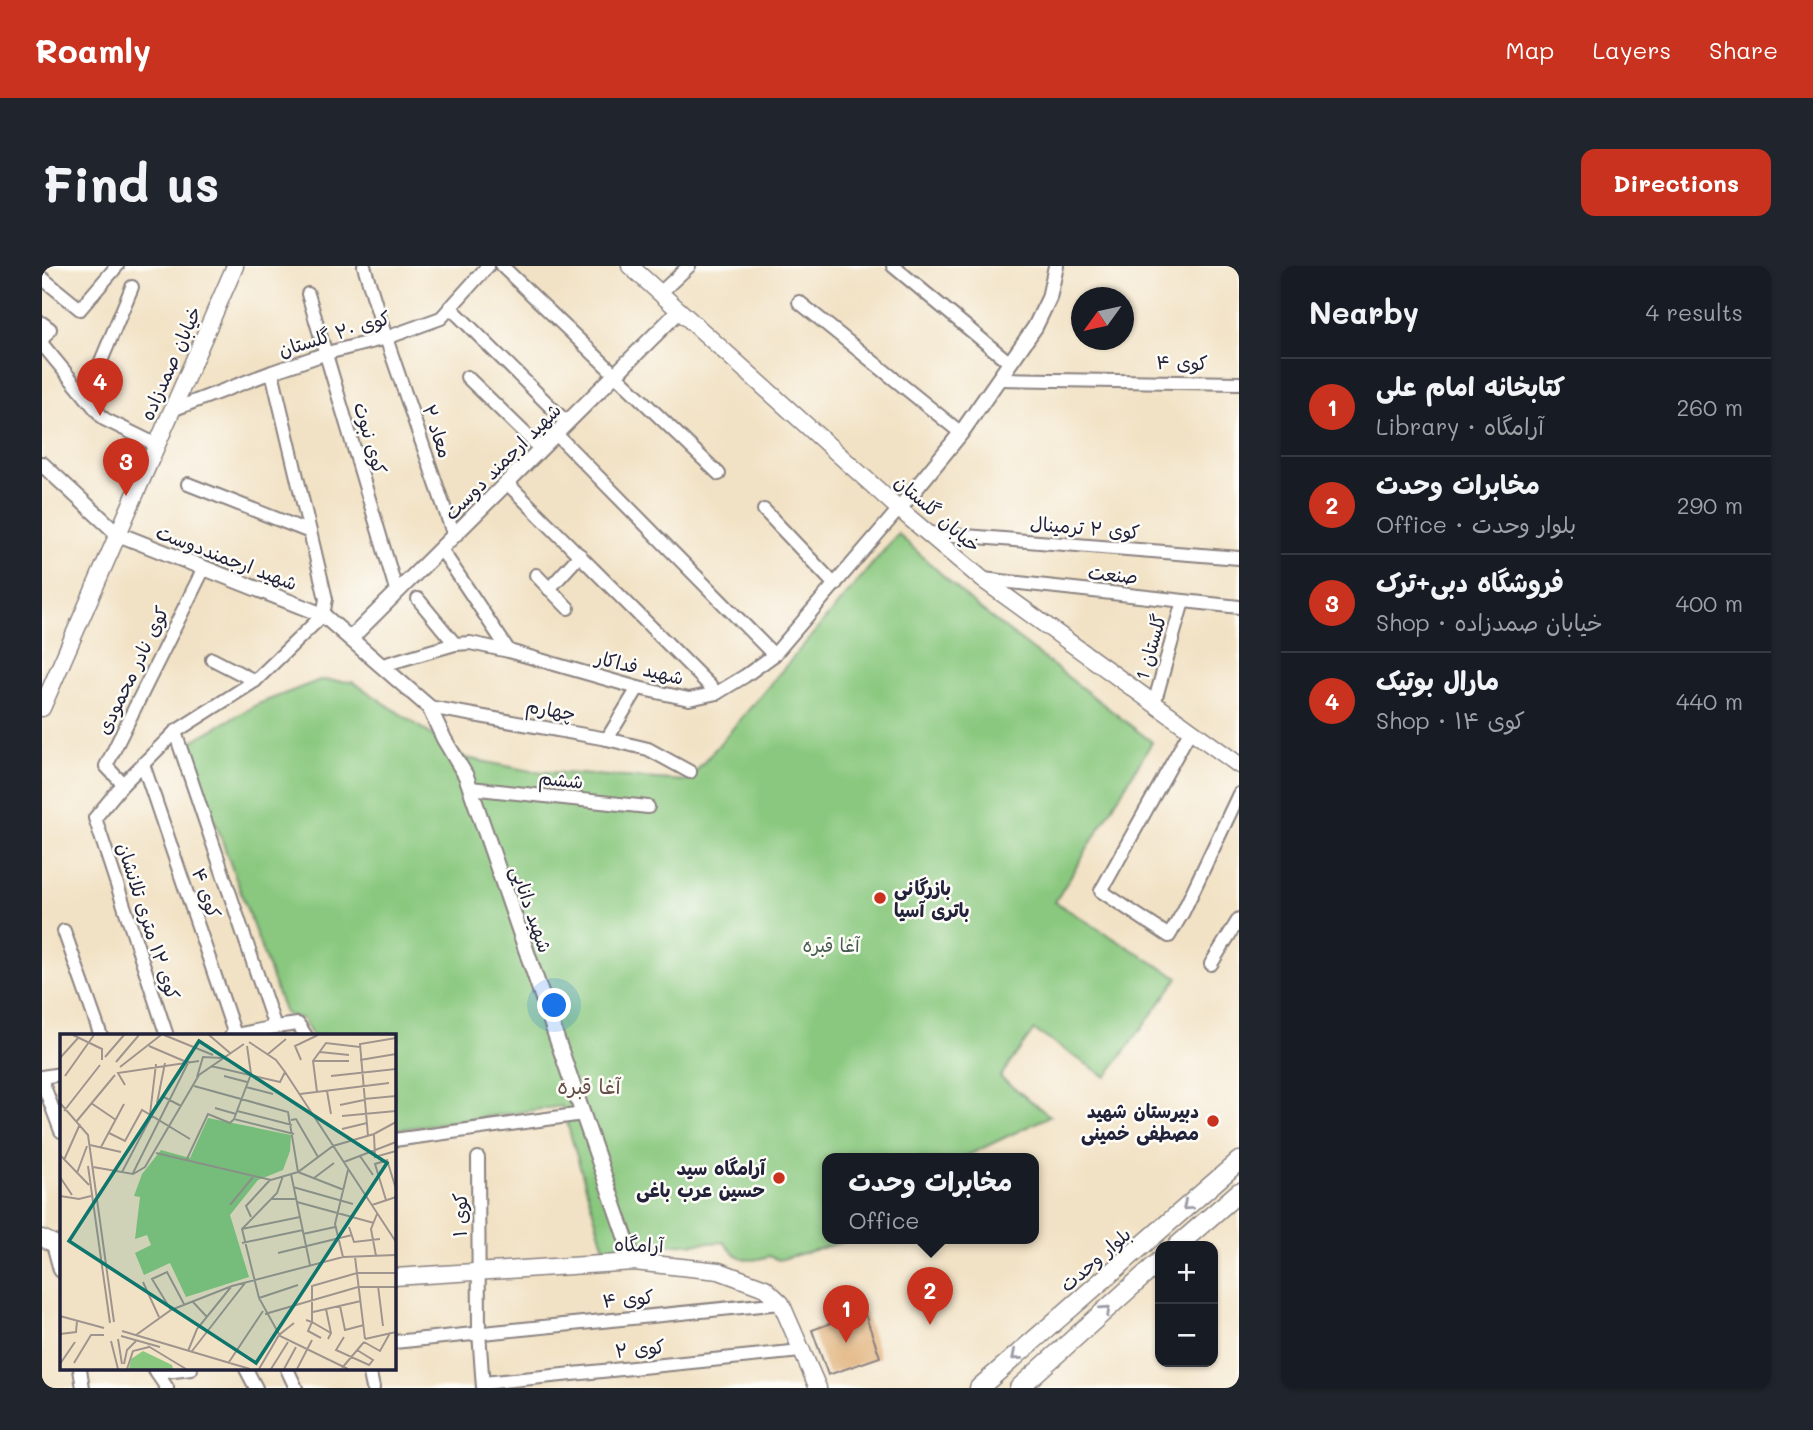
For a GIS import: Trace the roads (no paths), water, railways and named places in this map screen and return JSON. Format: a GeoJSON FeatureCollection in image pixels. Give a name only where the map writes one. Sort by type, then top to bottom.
{"type":"FeatureCollection","features":[{"type":"Feature","properties":{"kind":"main road","name":"خیابان صمدزاده"},"geometry":{"type":"LineString","coordinates":[[42,708],[235,266]]}},
{"type":"Feature","properties":{"kind":"main road","name":"خیابان گلستان"},"geometry":{"type":"LineString","coordinates":[[630,266],[900,509],[982,579],[1239,765]]}},
{"type":"Feature","properties":{"kind":"main road","name":"بلوار وحدت"},"geometry":{"type":"LineString","coordinates":[[979,1388],[1239,1161]]}},
{"type":"Feature","properties":{"kind":"main road"},"geometry":{"type":"LineString","coordinates":[[1183,1241],[1239,1192]]}},
{"type":"Feature","properties":{"kind":"main road","name":"آرامگاه"},"geometry":{"type":"LineString","coordinates":[[396,1277],[634,1262],[719,1271],[765,1289],[781,1303]]}},
{"type":"Feature","properties":{"kind":"main road"},"geometry":{"type":"LineString","coordinates":[[1018,1388],[1155,1265]]}},
{"type":"Feature","properties":{"kind":"main road"},"geometry":{"type":"LineString","coordinates":[[781,1303],[818,1388]]}},
{"type":"Feature","properties":{"kind":"street"},"geometry":{"type":"LineString","coordinates":[[42,278],[80,309],[117,266]]}},
{"type":"Feature","properties":{"kind":"street","name":"معاد ۲"},"geometry":{"type":"LineString","coordinates":[[364,266],[454,536]]}},
{"type":"Feature","properties":{"kind":"street","name":"کوی ۲۰ گلستان"},"geometry":{"type":"LineString","coordinates":[[172,410],[327,353],[386,338],[441,318],[488,266]]}},
{"type":"Feature","properties":{"kind":"street"},"geometry":{"type":"LineString","coordinates":[[502,266],[617,373],[719,474]]}},
{"type":"Feature","properties":{"kind":"street"},"geometry":{"type":"LineString","coordinates":[[659,294],[689,266]]}},
{"type":"Feature","properties":{"kind":"street"},"geometry":{"type":"LineString","coordinates":[[893,266],[1010,363]]}},
{"type":"Feature","properties":{"kind":"street"},"geometry":{"type":"LineString","coordinates":[[900,509],[961,433],[1035,327],[1049,298],[1056,266]]}},
{"type":"Feature","properties":{"kind":"street"},"geometry":{"type":"LineString","coordinates":[[86,397],[132,287]]}},
{"type":"Feature","properties":{"kind":"street","name":"کوی نبوت"},"geometry":{"type":"LineString","coordinates":[[308,294],[397,593]]}},
{"type":"Feature","properties":{"kind":"street"},"geometry":{"type":"LineString","coordinates":[[799,302],[961,433]]}},
{"type":"Feature","properties":{"kind":"street"},"geometry":{"type":"LineString","coordinates":[[450,307],[567,423]]}},
{"type":"Feature","properties":{"kind":"street","name":"شهید ارجمند دوست"},"geometry":{"type":"LineString","coordinates":[[351,638],[679,311]]}},
{"type":"Feature","properties":{"kind":"street"},"geometry":{"type":"LineString","coordinates":[[42,323],[50,329],[42,342],[104,419],[157,445]]}},
{"type":"Feature","properties":{"kind":"street"},"geometry":{"type":"LineString","coordinates":[[124,783],[176,732],[255,681],[323,615],[326,599],[272,372]]}},
{"type":"Feature","properties":{"kind":"street"},"geometry":{"type":"LineString","coordinates":[[467,377],[541,449]]}},
{"type":"Feature","properties":{"kind":"street","name":"کوی ۴"},"geometry":{"type":"LineString","coordinates":[[999,379],[1239,383]]}},
{"type":"Feature","properties":{"kind":"street"},"geometry":{"type":"LineString","coordinates":[[556,434],[774,655]]}},
{"type":"Feature","properties":{"kind":"street"},"geometry":{"type":"LineString","coordinates":[[42,464],[118,534]]}},
{"type":"Feature","properties":{"kind":"street"},"geometry":{"type":"LineString","coordinates":[[507,483],[717,693]]}},
{"type":"Feature","properties":{"kind":"street"},"geometry":{"type":"LineString","coordinates":[[188,484],[310,532]]}},
{"type":"Feature","properties":{"kind":"street","name":"شهید فداکار"},"geometry":{"type":"LineString","coordinates":[[383,665],[455,644],[470,643],[689,699],[717,693],[774,655],[900,509]]}},
{"type":"Feature","properties":{"kind":"street"},"geometry":{"type":"LineString","coordinates":[[764,510],[835,585]]}},
{"type":"Feature","properties":{"kind":"street","name":"کوی ۲ ترمینال"},"geometry":{"type":"LineString","coordinates":[[928,533],[1239,558]]}},
{"type":"Feature","properties":{"kind":"street","name":"شهید ارجمنددوست"},"geometry":{"type":"LineString","coordinates":[[118,534],[323,615]]}},
{"type":"Feature","properties":{"kind":"street"},"geometry":{"type":"LineString","coordinates":[[441,549],[509,651]]}},
{"type":"Feature","properties":{"kind":"street"},"geometry":{"type":"LineString","coordinates":[[549,589],[580,555]]}},
{"type":"Feature","properties":{"kind":"street","name":"کوی نادر محمودی"},"geometry":{"type":"LineString","coordinates":[[124,783],[106,766],[204,568]]}},
{"type":"Feature","properties":{"kind":"street"},"geometry":{"type":"LineString","coordinates":[[536,575],[568,608]]}},
{"type":"Feature","properties":{"kind":"street","name":"صنعت"},"geometry":{"type":"LineString","coordinates":[[982,579],[1239,607]]}},
{"type":"Feature","properties":{"kind":"street"},"geometry":{"type":"LineString","coordinates":[[418,598],[455,644]]}},
{"type":"Feature","properties":{"kind":"street","name":"گلستان 1"},"geometry":{"type":"LineString","coordinates":[[1154,704],[1183,601]]}},
{"type":"Feature","properties":{"kind":"street","name":"شهید دانایی"},"geometry":{"type":"LineString","coordinates":[[323,615],[429,707],[470,788],[634,1262]]}},
{"type":"Feature","properties":{"kind":"street"},"geometry":{"type":"LineString","coordinates":[[212,659],[255,681]]}},
{"type":"Feature","properties":{"kind":"street"},"geometry":{"type":"LineString","coordinates":[[607,739],[638,688]]}},
{"type":"Feature","properties":{"kind":"street","name":"چهارم"},"geometry":{"type":"LineString","coordinates":[[429,707],[648,749],[690,772]]}},
{"type":"Feature","properties":{"kind":"street"},"geometry":{"type":"LineString","coordinates":[[1190,731],[1101,891],[1169,936],[1239,794]]}},
{"type":"Feature","properties":{"kind":"street"},"geometry":{"type":"LineString","coordinates":[[176,732],[275,1027]]}},
{"type":"Feature","properties":{"kind":"street","name":"کوی ۴"},"geometry":{"type":"LineString","coordinates":[[143,764],[241,1034]]}},
{"type":"Feature","properties":{"kind":"street","name":"کوی ۱۲ متری تلانشان"},"geometry":{"type":"LineString","coordinates":[[124,783],[95,818],[166,1034]]}},
{"type":"Feature","properties":{"kind":"street","name":"ششم"},"geometry":{"type":"LineString","coordinates":[[470,788],[648,807]]}},
{"type":"Feature","properties":{"kind":"street"},"geometry":{"type":"LineString","coordinates":[[1211,964],[1239,919]]}},
{"type":"Feature","properties":{"kind":"street"},"geometry":{"type":"LineString","coordinates":[[64,931],[100,1034]]}},
{"type":"Feature","properties":{"kind":"street"},"geometry":{"type":"LineString","coordinates":[[245,1034],[298,1024],[305,1034]]}},
{"type":"Feature","properties":{"kind":"street"},"geometry":{"type":"LineString","coordinates":[[60,1074],[42,1079],[60,1128]]}},
{"type":"Feature","properties":{"kind":"street"},"geometry":{"type":"LineString","coordinates":[[396,1139],[583,1114]]}},
{"type":"Feature","properties":{"kind":"street","name":"کوی ۱"},"geometry":{"type":"LineString","coordinates":[[478,1158],[479,1332],[483,1385]]}},
{"type":"Feature","properties":{"kind":"street"},"geometry":{"type":"LineString","coordinates":[[53,1243],[60,1267]]}},
{"type":"Feature","properties":{"kind":"street","name":"کوی ۴"},"geometry":{"type":"LineString","coordinates":[[396,1342],[781,1303]]}},
{"type":"Feature","properties":{"kind":"street","name":"کوی ۲"},"geometry":{"type":"LineString","coordinates":[[483,1385],[801,1351]]}},
{"type":"Feature","properties":{"kind":"street"},"geometry":{"type":"LineString","coordinates":[[80,1370],[83,1388]]}},
{"type":"Feature","properties":{"kind":"street"},"geometry":{"type":"LineString","coordinates":[[155,1371],[173,1370]]}},
{"type":"Feature","properties":{"kind":"street"},"geometry":{"type":"LineString","coordinates":[[247,1370],[256,1388]]}},
{"type":"Feature","properties":{"kind":"street"},"geometry":{"type":"LineString","coordinates":[[287,1370],[296,1388]]}},
{"type":"Feature","properties":{"kind":"street"},"geometry":{"type":"LineString","coordinates":[[369,1370],[373,1388]]}},
{"type":"Feature","properties":{"kind":"street"},"geometry":{"type":"LineString","coordinates":[[155,1371],[167,1388]]}},
{"type":"Feature","properties":{"kind":"place","name":"مارال بوتیک"},"geometry":{"type":"Point","coordinates":[100,416]}},
{"type":"Feature","properties":{"kind":"place","name":"فروشگاه دبی+ترک"},"geometry":{"type":"Point","coordinates":[126,496]}},
{"type":"Feature","properties":{"kind":"place","name":"بازرگانی باتری آسیا"},"geometry":{"type":"Point","coordinates":[880,898]}},
{"type":"Feature","properties":{"kind":"place","name":"دبیرستان شهید مصطفی خمینی"},"geometry":{"type":"Point","coordinates":[1213,1121]}},
{"type":"Feature","properties":{"kind":"place","name":"آرامگاه سید حسین عرب باغی"},"geometry":{"type":"Point","coordinates":[779,1178]}},
{"type":"Feature","properties":{"kind":"place","name":"مخابرات وحدت"},"geometry":{"type":"Point","coordinates":[930,1325]}},
{"type":"Feature","properties":{"kind":"place","name":"کتابخانه امام علی"},"geometry":{"type":"Point","coordinates":[846,1343]}},
{"type":"Feature","properties":{"kind":"district","name":"آغا قبره"},"geometry":{"type":"Point","coordinates":[589,1085]}}]}
